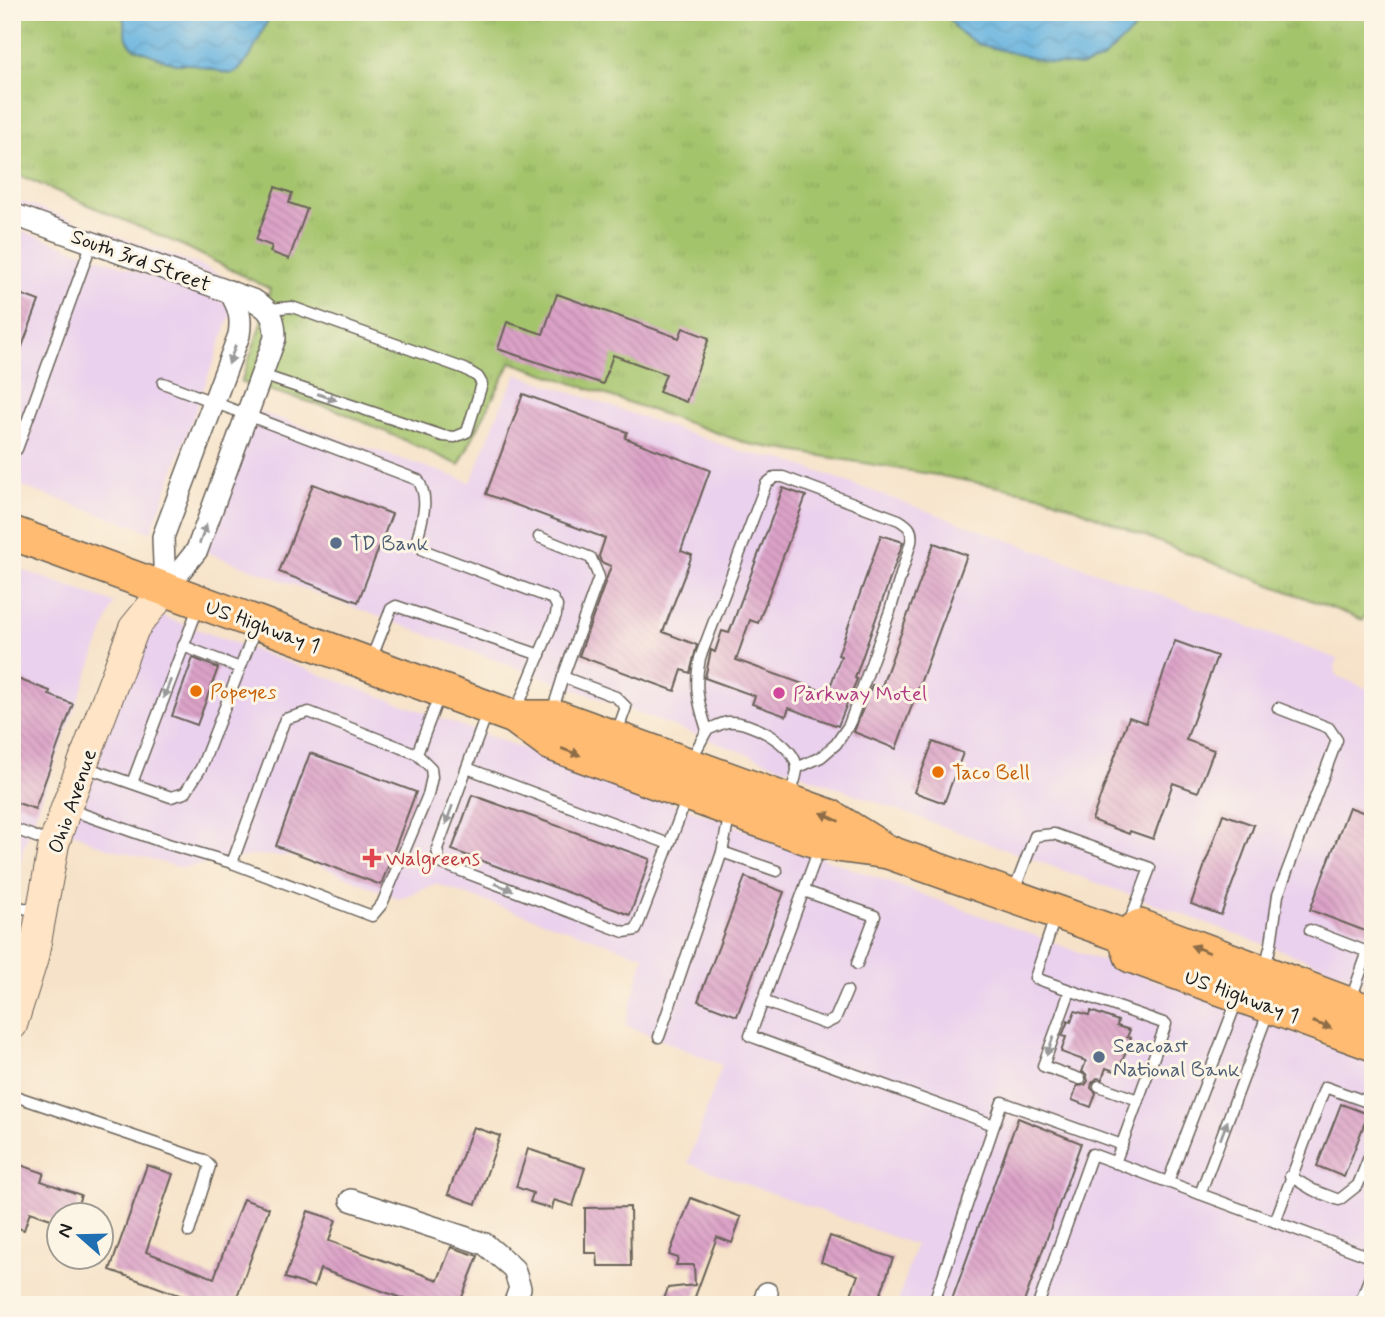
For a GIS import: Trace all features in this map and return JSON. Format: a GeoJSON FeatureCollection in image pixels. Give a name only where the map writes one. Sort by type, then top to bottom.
{"type":"FeatureCollection","features":[{"type":"Feature","properties":{"kind":"main road","name":"US Highway 1"},"geometry":{"type":"LineString","coordinates":[[12,533],[501,712],[549,744],[689,780],[788,801],[830,816],[888,852],[1124,936]]}},
{"type":"Feature","properties":{"kind":"main road","name":"US Highway 1"},"geometry":{"type":"LineString","coordinates":[[501,712],[558,717],[615,738],[689,780],[731,810],[821,843],[888,852]]}},
{"type":"Feature","properties":{"kind":"main road","name":"US Highway 1"},"geometry":{"type":"LineString","coordinates":[[1124,936],[1140,926],[1273,989],[1373,1044]]}},
{"type":"Feature","properties":{"kind":"main road","name":"US Highway 1"},"geometry":{"type":"LineString","coordinates":[[1124,936],[1131,956],[1240,995],[1273,989],[1361,1009]]}},
{"type":"Feature","properties":{"kind":"street","name":"South 3rd Street"},"geometry":{"type":"LineString","coordinates":[[12,214],[229,291],[268,309]]}},
{"type":"Feature","properties":{"kind":"street"},"geometry":{"type":"LineString","coordinates":[[165,590],[163,537],[239,335],[242,318],[229,291]]}},
{"type":"Feature","properties":{"kind":"street","name":"Ohio Avenue"},"geometry":{"type":"LineString","coordinates":[[12,1025],[33,958],[54,844],[66,808],[134,628],[197,550],[275,338],[275,322],[268,309]]}},
{"type":"Feature","properties":{"kind":"street"},"geometry":{"type":"LineString","coordinates":[[351,1200],[485,1244],[514,1269],[520,1288],[513,1305]]}},
{"type":"Feature","properties":{"kind":"lane"},"geometry":{"type":"LineString","coordinates":[[12,447],[17,449],[92,242]]}},
{"type":"Feature","properties":{"kind":"lane"},"geometry":{"type":"LineString","coordinates":[[262,375],[443,436],[455,437],[467,432],[482,384],[478,377],[466,369],[292,307],[268,309]]}},
{"type":"Feature","properties":{"kind":"lane"},"geometry":{"type":"LineString","coordinates":[[163,383],[418,480],[425,506],[417,540],[423,550],[553,598],[557,607],[556,615],[540,655],[467,768],[437,849],[440,863],[624,932],[636,930],[669,844],[707,730],[695,681],[699,658],[765,484],[775,477],[783,477],[899,520],[908,525],[912,533],[890,611],[849,725],[836,744],[821,757],[797,768]]}},
{"type":"Feature","properties":{"kind":"lane"},"geometry":{"type":"LineString","coordinates":[[539,537],[591,558],[598,577],[551,717]]}},
{"type":"Feature","properties":{"kind":"lane"},"geometry":{"type":"LineString","coordinates":[[132,783],[200,603]]}},
{"type":"Feature","properties":{"kind":"lane"},"geometry":{"type":"LineString","coordinates":[[369,664],[391,609],[396,606],[540,655]]}},
{"type":"Feature","properties":{"kind":"lane"},"geometry":{"type":"LineString","coordinates":[[82,766],[171,797],[185,793],[201,768],[258,624]]}},
{"type":"Feature","properties":{"kind":"lane"},"geometry":{"type":"LineString","coordinates":[[183,646],[240,668]]}},
{"type":"Feature","properties":{"kind":"lane"},"geometry":{"type":"LineString","coordinates":[[563,677],[616,697],[626,707],[615,738]]}},
{"type":"Feature","properties":{"kind":"lane"},"geometry":{"type":"LineString","coordinates":[[417,754],[440,690]]}},
{"type":"Feature","properties":{"kind":"lane"},"geometry":{"type":"LineString","coordinates":[[1200,1194],[1273,989],[1271,944],[1278,895],[1337,740],[1329,728],[1278,708]]}},
{"type":"Feature","properties":{"kind":"lane"},"geometry":{"type":"LineString","coordinates":[[66,808],[232,863],[372,916],[382,904],[428,795],[431,768],[417,754],[309,712],[285,719],[232,863]]}},
{"type":"Feature","properties":{"kind":"lane"},"geometry":{"type":"LineString","coordinates":[[707,730],[728,722],[755,729],[783,742],[792,754],[797,768],[788,801]]}},
{"type":"Feature","properties":{"kind":"lane"},"geometry":{"type":"LineString","coordinates":[[467,768],[669,844]]}},
{"type":"Feature","properties":{"kind":"lane"},"geometry":{"type":"LineString","coordinates":[[659,1037],[722,852],[731,810]]}},
{"type":"Feature","properties":{"kind":"lane"},"geometry":{"type":"LineString","coordinates":[[12,828],[54,844]]}},
{"type":"Feature","properties":{"kind":"lane"},"geometry":{"type":"LineString","coordinates":[[1012,897],[1035,836],[1054,834],[1150,868],[1124,936]]}},
{"type":"Feature","properties":{"kind":"lane"},"geometry":{"type":"LineString","coordinates":[[821,843],[750,1037],[994,1125]]}},
{"type":"Feature","properties":{"kind":"lane"},"geometry":{"type":"LineString","coordinates":[[722,852],[777,872]]}},
{"type":"Feature","properties":{"kind":"lane"},"geometry":{"type":"LineString","coordinates":[[804,891],[875,916],[857,964]]}},
{"type":"Feature","properties":{"kind":"lane"},"geometry":{"type":"LineString","coordinates":[[12,906],[42,911]]}},
{"type":"Feature","properties":{"kind":"lane"},"geometry":{"type":"LineString","coordinates":[[1056,913],[1035,978],[1166,1024],[1115,1163]]}},
{"type":"Feature","properties":{"kind":"lane"},"geometry":{"type":"LineString","coordinates":[[1310,930],[1365,951],[1361,1009]]}},
{"type":"Feature","properties":{"kind":"lane"},"geometry":{"type":"LineString","coordinates":[[762,1001],[825,1024],[835,1019],[847,990]]}},
{"type":"Feature","properties":{"kind":"lane"},"geometry":{"type":"LineString","coordinates":[[1070,990],[1043,1066],[1080,1079]]}},
{"type":"Feature","properties":{"kind":"lane"},"geometry":{"type":"LineString","coordinates":[[1168,1182],[1240,995]]}},
{"type":"Feature","properties":{"kind":"lane"},"geometry":{"type":"LineString","coordinates":[[1099,1086],[1138,1100]]}},
{"type":"Feature","properties":{"kind":"lane"},"geometry":{"type":"LineString","coordinates":[[1275,1222],[1325,1087],[1373,1104]]}},
{"type":"Feature","properties":{"kind":"lane"},"geometry":{"type":"LineString","coordinates":[[12,1095],[204,1160],[210,1166],[189,1232]]}},
{"type":"Feature","properties":{"kind":"lane"},"geometry":{"type":"LineString","coordinates":[[933,1305],[1002,1102],[1122,1144]]}},
{"type":"Feature","properties":{"kind":"lane"},"geometry":{"type":"LineString","coordinates":[[1290,1176],[1313,1190],[1339,1200],[1358,1185],[1373,1147]]}},
{"type":"Feature","properties":{"kind":"lane"},"geometry":{"type":"LineString","coordinates":[[1038,1305],[1093,1154],[1373,1258]]}},
{"type":"Feature","properties":{"kind":"lane"},"geometry":{"type":"LineString","coordinates":[[1359,1305],[1373,1269]]}},
{"type":"Feature","properties":{"kind":"shaded area"},"geometry":{"type":"Polygon","coordinates":[[[12,198],[205,267],[244,287],[12,205],[12,198]]]}},
{"type":"Feature","properties":{"kind":"shaded area"},"geometry":{"type":"Polygon","coordinates":[[[12,227],[234,306],[151,532],[12,483],[12,227]]]}},
{"type":"Feature","properties":{"kind":"shaded area"},"geometry":{"type":"Polygon","coordinates":[[[517,374],[746,453],[786,460],[1338,659],[1335,667],[1337,676],[1373,691],[1373,984],[206,552],[257,411],[471,482],[501,406],[517,374]]]}},
{"type":"Feature","properties":{"kind":"shaded area"},"geometry":{"type":"Polygon","coordinates":[[[12,566],[114,603],[23,849],[12,934],[12,566]]]}},
{"type":"Feature","properties":{"kind":"shaded area"},"geometry":{"type":"Polygon","coordinates":[[[158,615],[1028,933],[1373,1063],[1373,1305],[897,1305],[915,1245],[688,1163],[722,1065],[625,1025],[644,956],[436,884],[399,899],[300,857],[256,855],[182,868],[101,846],[70,831],[145,633],[158,615]]]}},
{"type":"Feature","properties":{"kind":"green space"},"geometry":{"type":"Polygon","coordinates":[[[12,12],[1373,12],[1373,592],[1363,620],[1046,496],[749,444],[511,362],[459,465],[337,410],[241,382],[270,289],[186,247],[12,172],[12,12]]]}},
{"type":"Feature","properties":{"kind":"water"},"geometry":{"type":"Polygon","coordinates":[[[123,12],[272,12],[250,57],[239,70],[230,74],[191,64],[175,64],[134,48],[128,41],[123,12]]]}},
{"type":"Feature","properties":{"kind":"water"},"geometry":{"type":"Polygon","coordinates":[[[945,12],[1166,12],[1139,25],[1101,60],[1082,66],[1051,63],[978,44],[957,30],[945,12]]]}},
{"type":"Feature","properties":{"kind":"building"},"geometry":{"type":"Polygon","coordinates":[[[275,187],[292,193],[289,203],[307,209],[289,259],[270,252],[272,246],[256,240],[275,187]]]}},
{"type":"Feature","properties":{"kind":"building"},"geometry":{"type":"Polygon","coordinates":[[[12,291],[39,301],[14,368],[12,368],[12,291]]]}},
{"type":"Feature","properties":{"kind":"building"},"geometry":{"type":"Polygon","coordinates":[[[557,294],[679,338],[683,328],[709,338],[686,402],[659,392],[666,374],[613,355],[603,384],[498,349],[507,322],[543,334],[557,294]]]}},
{"type":"Feature","properties":{"kind":"building"},"geometry":{"type":"Polygon","coordinates":[[[523,394],[627,432],[625,438],[710,470],[681,551],[692,555],[663,632],[697,645],[690,673],[682,670],[675,691],[579,656],[611,566],[601,562],[599,556],[605,538],[486,494],[523,394]]]}},
{"type":"Feature","properties":{"kind":"building","name":"TD Bank"},"geometry":{"type":"Polygon","coordinates":[[[313,484],[392,514],[358,602],[279,572],[313,484]]]}},
{"type":"Feature","properties":{"kind":"building"},"geometry":{"type":"Polygon","coordinates":[[[783,488],[806,496],[758,623],[750,620],[736,660],[828,693],[841,656],[838,655],[881,535],[903,542],[855,678],[857,679],[838,726],[789,708],[786,716],[752,704],[755,696],[705,678],[711,650],[715,652],[722,631],[729,633],[783,488]]]}},
{"type":"Feature","properties":{"kind":"building"},"geometry":{"type":"Polygon","coordinates":[[[934,543],[967,555],[896,749],[854,732],[872,685],[881,688],[934,543]]]}},
{"type":"Feature","properties":{"kind":"building"},"geometry":{"type":"Polygon","coordinates":[[[1175,641],[1217,656],[1186,740],[1214,750],[1198,792],[1173,783],[1153,839],[1130,831],[1129,834],[1092,820],[1129,717],[1146,723],[1175,641]]]}},
{"type":"Feature","properties":{"kind":"building","name":"Popeyes"},"geometry":{"type":"Polygon","coordinates":[[[193,658],[218,668],[197,725],[172,716],[193,658]]]}},
{"type":"Feature","properties":{"kind":"building"},"geometry":{"type":"Polygon","coordinates":[[[12,677],[50,691],[49,695],[73,704],[35,809],[12,801],[12,677]]]}},
{"type":"Feature","properties":{"kind":"building","name":"Taco Bell"},"geometry":{"type":"Polygon","coordinates":[[[933,742],[963,753],[944,803],[914,792],[933,742]]]}},
{"type":"Feature","properties":{"kind":"building","name":"Walgreens"},"geometry":{"type":"Polygon","coordinates":[[[310,753],[416,792],[381,885],[276,846],[310,753]]]}},
{"type":"Feature","properties":{"kind":"building"},"geometry":{"type":"Polygon","coordinates":[[[472,795],[650,859],[630,915],[452,850],[472,795]]]}},
{"type":"Feature","properties":{"kind":"building"},"geometry":{"type":"Polygon","coordinates":[[[1349,807],[1373,816],[1373,934],[1310,910],[1349,807]]]}},
{"type":"Feature","properties":{"kind":"building"},"geometry":{"type":"Polygon","coordinates":[[[1223,814],[1254,825],[1221,915],[1191,904],[1223,814]]]}},
{"type":"Feature","properties":{"kind":"building"},"geometry":{"type":"Polygon","coordinates":[[[745,877],[784,892],[737,1016],[698,1001],[745,877]]]}},
{"type":"Feature","properties":{"kind":"building","name":"Seacoast National Bank"},"geometry":{"type":"Polygon","coordinates":[[[1075,1011],[1089,1015],[1091,1011],[1118,1021],[1117,1026],[1130,1030],[1127,1037],[1131,1038],[1118,1072],[1106,1068],[1102,1079],[1097,1078],[1092,1083],[1091,1088],[1096,1093],[1091,1107],[1072,1100],[1077,1086],[1085,1085],[1088,1081],[1086,1074],[1082,1072],[1086,1061],[1061,1052],[1066,1037],[1062,1036],[1075,1011]]]}},
{"type":"Feature","properties":{"kind":"building"},"geometry":{"type":"Polygon","coordinates":[[[1341,1104],[1368,1114],[1344,1177],[1317,1166],[1341,1104]]]}},
{"type":"Feature","properties":{"kind":"building"},"geometry":{"type":"Polygon","coordinates":[[[1018,1118],[1081,1143],[1023,1305],[950,1305],[1018,1118]]]}},
{"type":"Feature","properties":{"kind":"building"},"geometry":{"type":"Polygon","coordinates":[[[473,1127],[500,1136],[476,1204],[448,1194],[473,1127]]]}},
{"type":"Feature","properties":{"kind":"building"},"geometry":{"type":"Polygon","coordinates":[[[528,1149],[585,1168],[573,1206],[554,1200],[552,1209],[530,1202],[533,1193],[516,1187],[528,1149]]]}},
{"type":"Feature","properties":{"kind":"building"},"geometry":{"type":"Polygon","coordinates":[[[12,1162],[44,1173],[41,1181],[81,1195],[79,1202],[46,1202],[46,1217],[30,1212],[24,1230],[12,1226],[12,1162]]]}},
{"type":"Feature","properties":{"kind":"building"},"geometry":{"type":"Polygon","coordinates":[[[147,1165],[173,1174],[146,1252],[214,1278],[243,1199],[269,1208],[234,1305],[211,1305],[193,1300],[116,1272],[116,1253],[147,1165]]]}},
{"type":"Feature","properties":{"kind":"building"},"geometry":{"type":"Polygon","coordinates":[[[691,1198],[741,1217],[732,1243],[717,1237],[692,1305],[662,1305],[668,1288],[695,1285],[694,1265],[676,1265],[678,1258],[669,1255],[691,1198]]]}},
{"type":"Feature","properties":{"kind":"building"},"geometry":{"type":"Polygon","coordinates":[[[630,1207],[631,1266],[598,1266],[597,1253],[585,1253],[585,1208],[630,1207]]]}},
{"type":"Feature","properties":{"kind":"building"},"geometry":{"type":"Polygon","coordinates":[[[308,1211],[336,1220],[329,1241],[438,1280],[451,1247],[478,1256],[459,1305],[422,1305],[320,1269],[314,1287],[285,1278],[308,1211]]]}},
{"type":"Feature","properties":{"kind":"building"},"geometry":{"type":"Polygon","coordinates":[[[830,1236],[893,1258],[877,1305],[847,1305],[858,1275],[821,1262],[830,1236]]]}},
{"type":"Feature","properties":{"kind":"place","name":"TD Bank"},"geometry":{"type":"Point","coordinates":[336,543]}},
{"type":"Feature","properties":{"kind":"place","name":"Popeyes"},"geometry":{"type":"Point","coordinates":[196,691]}},
{"type":"Feature","properties":{"kind":"place","name":"Parkway Motel"},"geometry":{"type":"Point","coordinates":[779,693]}},
{"type":"Feature","properties":{"kind":"place","name":"Taco Bell"},"geometry":{"type":"Point","coordinates":[938,772]}},
{"type":"Feature","properties":{"kind":"place","name":"Walgreens"},"geometry":{"type":"Point","coordinates":[372,858]}},
{"type":"Feature","properties":{"kind":"place","name":"Seacoast National Bank"},"geometry":{"type":"Point","coordinates":[1099,1057]}}]}
